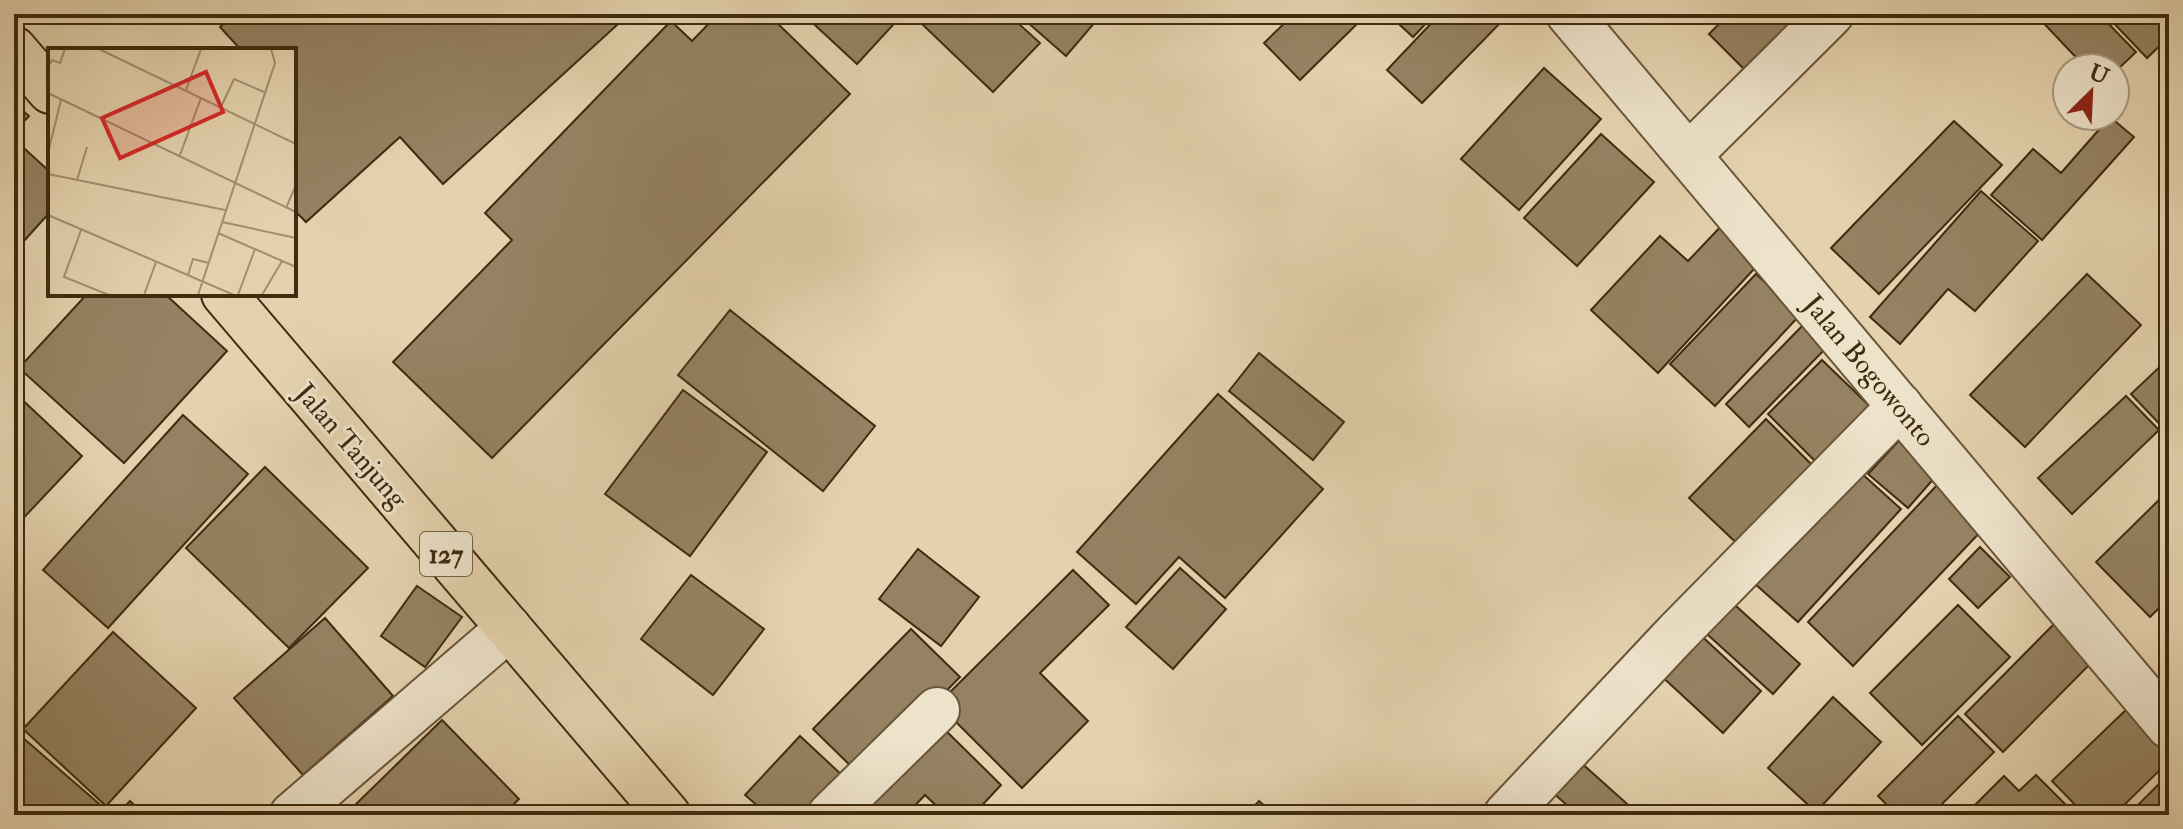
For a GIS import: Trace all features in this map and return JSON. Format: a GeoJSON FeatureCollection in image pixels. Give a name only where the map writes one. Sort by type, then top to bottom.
{"type":"FeatureCollection","features":[{"type":"Feature","properties":{"kind":"main road"},"geometry":{"type":"LineString","coordinates":[[14,49],[48,89]]}},
{"type":"Feature","properties":{"kind":"main road","name":"Jalan Tanjung"},"geometry":{"type":"LineString","coordinates":[[226,296],[668,815]]}},
{"type":"Feature","properties":{"kind":"street","name":"Jalan Bogowonto"},"geometry":{"type":"LineString","coordinates":[[1569,14],[2169,726]]}},
{"type":"Feature","properties":{"kind":"street"},"geometry":{"type":"LineString","coordinates":[[1689,155],[1831,14]]}},
{"type":"Feature","properties":{"kind":"street"},"geometry":{"type":"LineString","coordinates":[[1506,815],[1676,634],[1900,406]]}},
{"type":"Feature","properties":{"kind":"street"},"geometry":{"type":"LineString","coordinates":[[292,815],[509,628]]}},
{"type":"Feature","properties":{"kind":"street"},"geometry":{"type":"LineString","coordinates":[[830,815],[937,710]]}},
{"type":"Feature","properties":{"kind":"building"},"geometry":{"type":"Polygon","coordinates":[[[234,14],[629,14],[443,184],[400,137],[306,222],[296,212],[296,48],[239,48],[220,27],[234,14]]]}},
{"type":"Feature","properties":{"kind":"building"},"geometry":{"type":"Polygon","coordinates":[[[718,14],[768,14],[850,94],[492,458],[393,362],[512,240],[485,213],[671,21],[692,41],[718,14]]]}},
{"type":"Feature","properties":{"kind":"building"},"geometry":{"type":"Polygon","coordinates":[[[803,14],[903,14],[857,64],[803,14]]]}},
{"type":"Feature","properties":{"kind":"building"},"geometry":{"type":"Polygon","coordinates":[[[933,14],[1008,14],[1040,43],[993,92],[923,25],[933,14]]]}},
{"type":"Feature","properties":{"kind":"building"},"geometry":{"type":"Polygon","coordinates":[[[1018,14],[1102,14],[1066,56],[1018,14]]]}},
{"type":"Feature","properties":{"kind":"building"},"geometry":{"type":"Polygon","coordinates":[[[1294,14],[1355,14],[1361,20],[1300,80],[1264,43],[1294,14]]]}},
{"type":"Feature","properties":{"kind":"building"},"geometry":{"type":"Polygon","coordinates":[[[1388,14],[1435,14],[1413,37],[1388,14]]]}},
{"type":"Feature","properties":{"kind":"building"},"geometry":{"type":"Polygon","coordinates":[[[1440,14],[1509,14],[1422,103],[1387,70],[1440,14]]]}},
{"type":"Feature","properties":{"kind":"building"},"geometry":{"type":"Polygon","coordinates":[[[1729,14],[1805,14],[1746,71],[1709,34],[1729,14]]]}},
{"type":"Feature","properties":{"kind":"building"},"geometry":{"type":"Polygon","coordinates":[[[2035,14],[2099,14],[2136,52],[2131,57],[2131,52],[2071,52],[2035,14]]]}},
{"type":"Feature","properties":{"kind":"building"},"geometry":{"type":"Polygon","coordinates":[[[2105,14],[2169,14],[2169,37],[2147,58],[2105,14]]]}},
{"type":"Feature","properties":{"kind":"building"},"geometry":{"type":"Polygon","coordinates":[[[1544,68],[1601,119],[1519,210],[1461,159],[1544,68]]]}},
{"type":"Feature","properties":{"kind":"building"},"geometry":{"type":"Polygon","coordinates":[[[14,103],[29,116],[14,132],[14,103]]]}},
{"type":"Feature","properties":{"kind":"building"},"geometry":{"type":"Polygon","coordinates":[[[1954,121],[2002,165],[1879,294],[1831,248],[1954,121]]]}},
{"type":"Feature","properties":{"kind":"building"},"geometry":{"type":"Polygon","coordinates":[[[2097,132],[2128,132],[2134,137],[2042,240],[1991,195],[2033,149],[2061,173],[2097,132]]]}},
{"type":"Feature","properties":{"kind":"building"},"geometry":{"type":"Polygon","coordinates":[[[1601,134],[1654,182],[1577,266],[1524,218],[1601,134]]]}},
{"type":"Feature","properties":{"kind":"building"},"geometry":{"type":"Polygon","coordinates":[[[15,140],[48,170],[48,214],[14,252],[15,140]]]}},
{"type":"Feature","properties":{"kind":"building"},"geometry":{"type":"Polygon","coordinates":[[[1981,191],[2038,241],[1975,311],[1948,289],[1900,344],[1870,317],[1981,191]]]}},
{"type":"Feature","properties":{"kind":"building"},"geometry":{"type":"Polygon","coordinates":[[[1726,221],[1765,257],[1658,373],[1591,310],[1660,236],[1688,261],[1726,221]]]}},
{"type":"Feature","properties":{"kind":"building"},"geometry":{"type":"Polygon","coordinates":[[[1756,274],[1800,315],[1715,406],[1670,364],[1756,274]]]}},
{"type":"Feature","properties":{"kind":"building"},"geometry":{"type":"Polygon","coordinates":[[[2087,274],[2141,325],[2025,447],[1970,395],[2087,274]]]}},
{"type":"Feature","properties":{"kind":"building"},"geometry":{"type":"Polygon","coordinates":[[[85,296],[167,296],[227,351],[124,463],[19,368],[85,296]]]}},
{"type":"Feature","properties":{"kind":"building"},"geometry":{"type":"Polygon","coordinates":[[[730,310],[875,426],[823,491],[678,375],[730,310]]]}},
{"type":"Feature","properties":{"kind":"building"},"geometry":{"type":"Polygon","coordinates":[[[1807,321],[1830,344],[1749,427],[1726,404],[1807,321]]]}},
{"type":"Feature","properties":{"kind":"building"},"geometry":{"type":"Polygon","coordinates":[[[1259,353],[1344,422],[1313,460],[1229,391],[1259,353]]]}},
{"type":"Feature","properties":{"kind":"building"},"geometry":{"type":"Polygon","coordinates":[[[2169,358],[2169,434],[2131,394],[2169,358]]]}},
{"type":"Feature","properties":{"kind":"building"},"geometry":{"type":"Polygon","coordinates":[[[1822,360],[1880,416],[1826,472],[1768,414],[1822,360]]]}},
{"type":"Feature","properties":{"kind":"building"},"geometry":{"type":"Polygon","coordinates":[[[683,390],[767,452],[690,556],[605,494],[683,390]]]}},
{"type":"Feature","properties":{"kind":"building"},"geometry":{"type":"Polygon","coordinates":[[[14,392],[82,456],[14,528],[14,392]]]}},
{"type":"Feature","properties":{"kind":"building"},"geometry":{"type":"Polygon","coordinates":[[[1218,394],[1323,489],[1225,598],[1179,557],[1136,604],[1077,552],[1218,394]]]}},
{"type":"Feature","properties":{"kind":"building"},"geometry":{"type":"Polygon","coordinates":[[[2126,396],[2159,430],[2072,514],[2038,478],[2126,396]]]}},
{"type":"Feature","properties":{"kind":"building"},"geometry":{"type":"Polygon","coordinates":[[[183,415],[248,474],[108,628],[43,570],[183,415]]]}},
{"type":"Feature","properties":{"kind":"building"},"geometry":{"type":"Polygon","coordinates":[[[1766,419],[1822,475],[1746,552],[1689,498],[1766,419]]]}},
{"type":"Feature","properties":{"kind":"building"},"geometry":{"type":"Polygon","coordinates":[[[1905,434],[1943,468],[1908,508],[1868,474],[1905,434]]]}},
{"type":"Feature","properties":{"kind":"building"},"geometry":{"type":"Polygon","coordinates":[[[1850,463],[1901,509],[1798,622],[1746,576],[1850,463]]]}},
{"type":"Feature","properties":{"kind":"building"},"geometry":{"type":"Polygon","coordinates":[[[265,467],[368,568],[289,648],[186,548],[265,467]]]}},
{"type":"Feature","properties":{"kind":"building"},"geometry":{"type":"Polygon","coordinates":[[[1939,483],[1986,526],[1853,666],[1808,622],[1939,483]]]}},
{"type":"Feature","properties":{"kind":"building"},"geometry":{"type":"Polygon","coordinates":[[[2169,490],[2169,598],[2150,617],[2096,562],[2169,490]]]}},
{"type":"Feature","properties":{"kind":"building"},"geometry":{"type":"Polygon","coordinates":[[[1980,547],[2010,577],[1978,608],[1949,579],[1980,547]]]}},
{"type":"Feature","properties":{"kind":"building"},"geometry":{"type":"Polygon","coordinates":[[[918,549],[979,597],[941,646],[879,599],[918,549]]]}},
{"type":"Feature","properties":{"kind":"building"},"geometry":{"type":"Polygon","coordinates":[[[1180,568],[1226,609],[1173,669],[1126,627],[1180,568]]]}},
{"type":"Feature","properties":{"kind":"building"},"geometry":{"type":"Polygon","coordinates":[[[1073,570],[1109,605],[1040,673],[1088,721],[1022,788],[938,704],[1073,570]]]}},
{"type":"Feature","properties":{"kind":"building"},"geometry":{"type":"Polygon","coordinates":[[[691,575],[764,629],[713,695],[641,639],[691,575]]]}},
{"type":"Feature","properties":{"kind":"building"},"geometry":{"type":"Polygon","coordinates":[[[417,586],[462,617],[425,667],[381,636],[417,586]]]}},
{"type":"Feature","properties":{"kind":"building"},"geometry":{"type":"Polygon","coordinates":[[[1725,596],[1800,664],[1773,694],[1697,625],[1725,596]]]}},
{"type":"Feature","properties":{"kind":"building"},"geometry":{"type":"Polygon","coordinates":[[[1958,605],[2010,657],[1922,745],[1870,693],[1958,605]]]}},
{"type":"Feature","properties":{"kind":"building"},"geometry":{"type":"Polygon","coordinates":[[[325,618],[393,696],[303,775],[234,698],[325,618]]]}},
{"type":"Feature","properties":{"kind":"building"},"geometry":{"type":"Polygon","coordinates":[[[2055,623],[2093,661],[2003,752],[1965,714],[2055,623]]]}},
{"type":"Feature","properties":{"kind":"building"},"geometry":{"type":"Polygon","coordinates":[[[911,629],[960,677],[862,777],[813,729],[911,629]]]}},
{"type":"Feature","properties":{"kind":"building"},"geometry":{"type":"Polygon","coordinates":[[[1695,630],[1761,691],[1723,733],[1657,672],[1695,630]]]}},
{"type":"Feature","properties":{"kind":"building"},"geometry":{"type":"Polygon","coordinates":[[[113,632],[196,708],[106,806],[23,729],[113,632]]]}},
{"type":"Feature","properties":{"kind":"building"},"geometry":{"type":"Polygon","coordinates":[[[1833,697],[1881,742],[1816,812],[1768,768],[1833,697]]]}},
{"type":"Feature","properties":{"kind":"building"},"geometry":{"type":"Polygon","coordinates":[[[2130,706],[2169,745],[2169,761],[2114,815],[2085,815],[2052,781],[2130,706]]]}},
{"type":"Feature","properties":{"kind":"building"},"geometry":{"type":"Polygon","coordinates":[[[1958,716],[1994,752],[1931,815],[1897,815],[1878,796],[1958,716]]]}},
{"type":"Feature","properties":{"kind":"building"},"geometry":{"type":"Polygon","coordinates":[[[933,718],[1001,785],[973,815],[946,815],[925,795],[906,815],[845,815],[933,718]]]}},
{"type":"Feature","properties":{"kind":"building"},"geometry":{"type":"Polygon","coordinates":[[[442,720],[519,799],[503,815],[357,815],[351,809],[442,720]]]}},
{"type":"Feature","properties":{"kind":"building"},"geometry":{"type":"Polygon","coordinates":[[[15,731],[104,808],[98,815],[14,815],[15,731]]]}},
{"type":"Feature","properties":{"kind":"building"},"geometry":{"type":"Polygon","coordinates":[[[800,736],[845,778],[810,815],[768,815],[745,795],[800,736]]]}},
{"type":"Feature","properties":{"kind":"building"},"geometry":{"type":"Polygon","coordinates":[[[1578,760],[1635,811],[1631,815],[1578,815],[1551,791],[1578,760]]]}},
{"type":"Feature","properties":{"kind":"building"},"geometry":{"type":"Polygon","coordinates":[[[2036,775],[2076,815],[1965,815],[2004,776],[2019,791],[2036,775]]]}},
{"type":"Feature","properties":{"kind":"building"},"geometry":{"type":"Polygon","coordinates":[[[2165,778],[2169,782],[2169,815],[2128,815],[2165,778]]]}},
{"type":"Feature","properties":{"kind":"building"},"geometry":{"type":"Polygon","coordinates":[[[130,801],[145,815],[117,815],[130,801]]]}},
{"type":"Feature","properties":{"kind":"building"},"geometry":{"type":"Polygon","coordinates":[[[1259,801],[1275,815],[1246,815],[1259,801]]]}}]}
